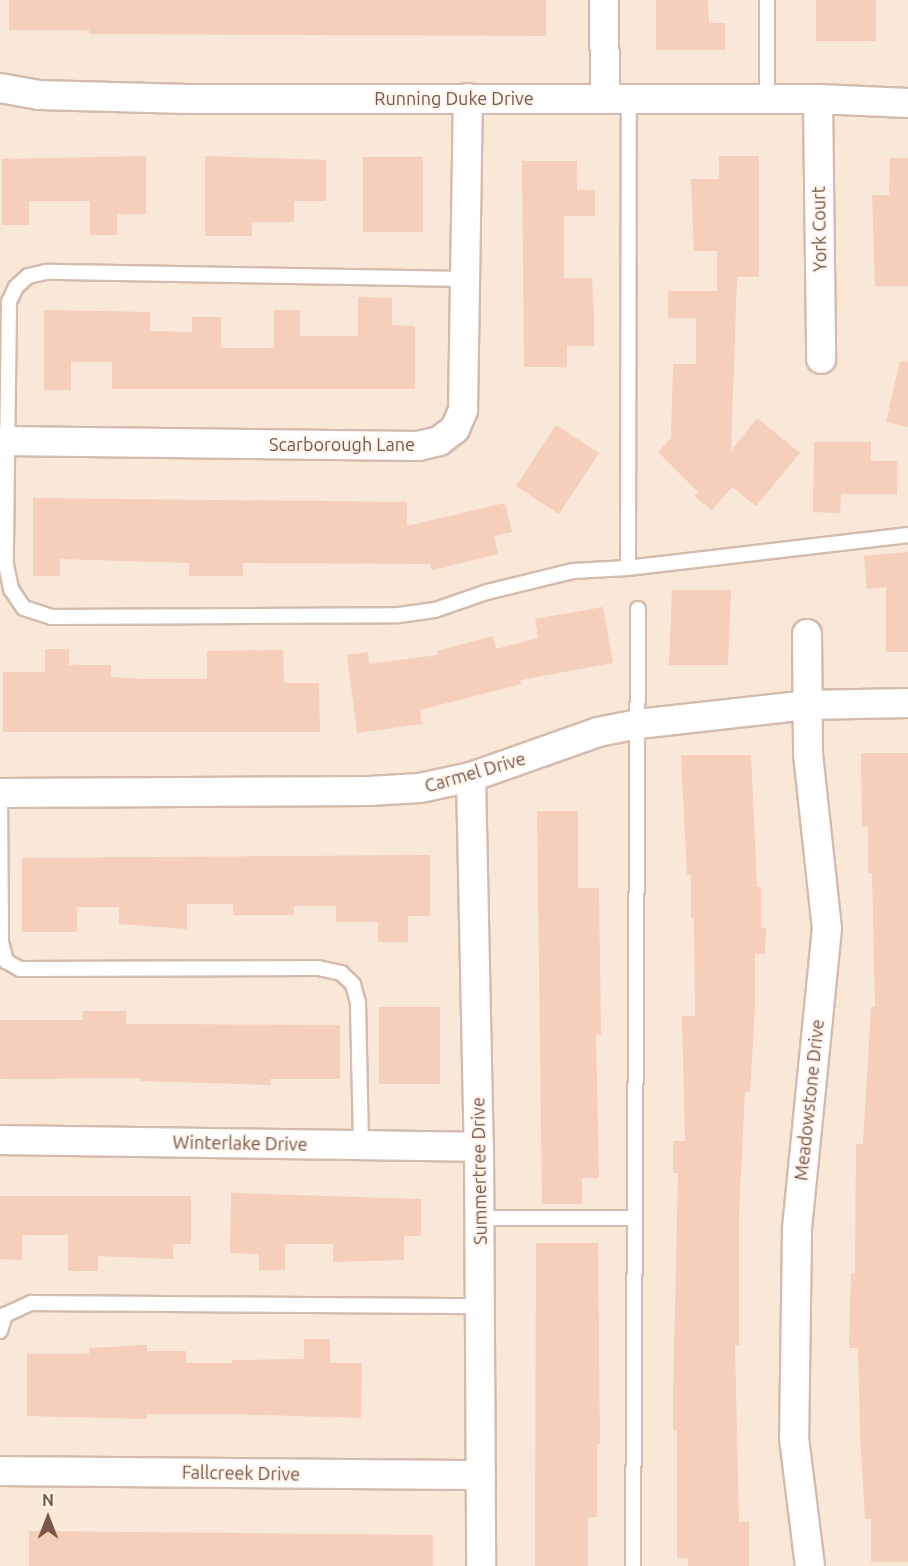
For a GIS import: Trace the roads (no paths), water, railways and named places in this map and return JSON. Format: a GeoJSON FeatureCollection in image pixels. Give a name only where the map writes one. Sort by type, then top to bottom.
{"type":"FeatureCollection","features":[{"type":"Feature","properties":{"kind":"street"},"geometry":{"type":"LineString","coordinates":[[604,0],[617,98]]}},
{"type":"Feature","properties":{"kind":"street","name":"Running Duke Drive"},"geometry":{"type":"LineString","coordinates":[[0,88],[39,95],[188,99],[818,99],[908,103]]}},
{"type":"Feature","properties":{"kind":"street","name":"Scarborough Lane"},"geometry":{"type":"LineString","coordinates":[[4,442],[418,446],[439,441],[455,429],[463,410],[468,98]]}},
{"type":"Feature","properties":{"kind":"street","name":"York Court"},"geometry":{"type":"LineString","coordinates":[[818,99],[821,359]]}},
{"type":"Feature","properties":{"kind":"street","name":"Meadowstone Drive"},"geometry":{"type":"LineString","coordinates":[[807,634],[807,705],[827,928],[797,1231],[794,1438],[810,1566]]}},
{"type":"Feature","properties":{"kind":"street","name":"Carmel Drive"},"geometry":{"type":"LineString","coordinates":[[0,793],[369,792],[420,788],[471,777],[598,732],[638,724],[807,705],[908,703]]}},
{"type":"Feature","properties":{"kind":"street","name":"Summertree Drive"},"geometry":{"type":"LineString","coordinates":[[471,777],[480,1218],[481,1566]]}},
{"type":"Feature","properties":{"kind":"street","name":"Winterlake Drive"},"geometry":{"type":"LineString","coordinates":[[0,1140],[479,1147]]}},
{"type":"Feature","properties":{"kind":"street","name":"Fallcreek Drive"},"geometry":{"type":"LineString","coordinates":[[0,1471],[481,1475]]}},
{"type":"Feature","properties":{"kind":"lane"},"geometry":{"type":"LineString","coordinates":[[767,0],[767,99]]}},
{"type":"Feature","properties":{"kind":"lane"},"geometry":{"type":"LineString","coordinates":[[617,98],[628,568]]}},
{"type":"Feature","properties":{"kind":"lane"},"geometry":{"type":"LineString","coordinates":[[466,279],[46,272],[28,276],[16,287],[9,302],[4,442],[6,565],[10,589],[24,608],[51,617],[399,615],[435,610],[487,592],[573,571],[628,568],[908,535]]}},
{"type":"Feature","properties":{"kind":"lane"},"geometry":{"type":"LineString","coordinates":[[633,1566],[638,609]]}},
{"type":"Feature","properties":{"kind":"lane"},"geometry":{"type":"LineString","coordinates":[[0,793],[1,942],[6,961],[20,969],[318,968],[341,973],[353,984],[358,1002],[361,1145]]}},
{"type":"Feature","properties":{"kind":"lane"},"geometry":{"type":"LineString","coordinates":[[480,1218],[635,1218]]}},
{"type":"Feature","properties":{"kind":"lane"},"geometry":{"type":"LineString","coordinates":[[0,1331],[5,1315],[31,1303],[480,1306]]}}]}
